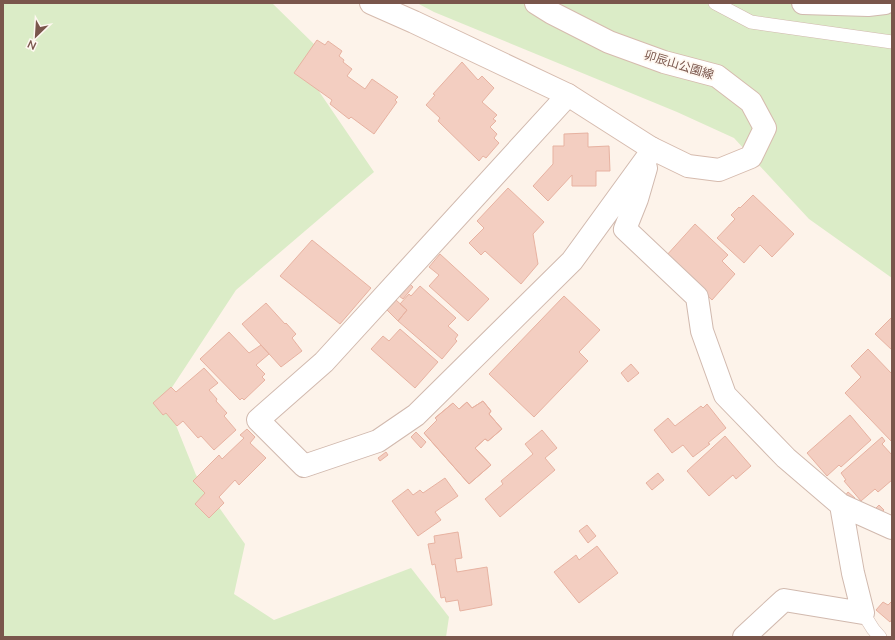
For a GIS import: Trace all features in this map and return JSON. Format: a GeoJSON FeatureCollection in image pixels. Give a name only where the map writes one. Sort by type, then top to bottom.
{"type":"FeatureCollection","features":[{"type":"Feature","properties":{"kind":"street","name":"卯辰山公園線"},"geometry":{"type":"LineString","coordinates":[[371,3],[568,95],[650,151],[688,166],[719,170],[751,157],[765,128],[751,102],[717,76],[664,62],[609,42],[552,13],[536,3]]}},
{"type":"Feature","properties":{"kind":"street"},"geometry":{"type":"LineString","coordinates":[[803,3],[868,5],[885,3]]}},
{"type":"Feature","properties":{"kind":"street"},"geometry":{"type":"LineString","coordinates":[[568,95],[324,362],[258,420],[304,466],[378,441],[416,415],[572,261],[650,151]]}},
{"type":"Feature","properties":{"kind":"street"},"geometry":{"type":"LineString","coordinates":[[650,151],[637,199],[625,230],[697,297],[702,331],[725,395],[786,458],[841,505],[892,528]]}},
{"type":"Feature","properties":{"kind":"street"},"geometry":{"type":"LineString","coordinates":[[744,637],[784,600],[864,613],[853,573],[841,505]]}},
{"type":"Feature","properties":{"kind":"lane"},"geometry":{"type":"LineString","coordinates":[[715,3],[751,22],[892,42]]}},
{"type":"Feature","properties":{"kind":"lane"},"geometry":{"type":"LineString","coordinates":[[864,613],[873,629],[880,637]]}},
{"type":"Feature","properties":{"kind":"green space"},"geometry":{"type":"Polygon","coordinates":[[[3,3],[272,3],[320,50],[316,87],[374,172],[236,290],[165,398],[196,475],[245,544],[234,594],[274,620],[411,568],[449,617],[446,637],[3,637],[3,3]]]}},
{"type":"Feature","properties":{"kind":"green space"},"geometry":{"type":"Polygon","coordinates":[[[417,3],[892,3],[892,278],[809,219],[734,138],[677,112],[434,12],[417,3]]]}},
{"type":"Feature","properties":{"kind":"building"},"geometry":{"type":"Polygon","coordinates":[[[317,40],[325,45],[328,41],[342,51],[339,56],[344,60],[343,62],[352,69],[347,76],[365,89],[372,79],[398,97],[395,100],[397,102],[374,134],[351,117],[349,119],[330,104],[332,100],[294,73],[317,40]]]}},
{"type":"Feature","properties":{"kind":"building"},"geometry":{"type":"Polygon","coordinates":[[[462,62],[478,80],[482,76],[494,88],[482,102],[497,115],[493,119],[496,121],[490,127],[497,134],[494,138],[499,143],[486,158],[483,156],[479,161],[438,121],[440,118],[426,105],[435,95],[433,94],[462,62]]]}},
{"type":"Feature","properties":{"kind":"building"},"geometry":{"type":"Polygon","coordinates":[[[588,133],[588,147],[609,146],[610,171],[596,171],[596,186],[572,186],[572,175],[548,201],[533,186],[553,164],[553,146],[564,146],[564,134],[588,133]]]}},
{"type":"Feature","properties":{"kind":"building"},"geometry":{"type":"Polygon","coordinates":[[[508,188],[544,222],[533,234],[538,264],[521,284],[485,251],[481,255],[469,243],[484,228],[477,221],[508,188]]]}},
{"type":"Feature","properties":{"kind":"building"},"geometry":{"type":"Polygon","coordinates":[[[753,195],[794,234],[772,257],[760,245],[744,263],[717,238],[735,219],[731,215],[753,195]]]}},
{"type":"Feature","properties":{"kind":"building"},"geometry":{"type":"Polygon","coordinates":[[[695,224],[728,255],[722,261],[735,274],[712,300],[666,256],[695,224]]]}},
{"type":"Feature","properties":{"kind":"building"},"geometry":{"type":"Polygon","coordinates":[[[312,240],[371,288],[340,324],[280,276],[312,240]]]}},
{"type":"Feature","properties":{"kind":"building"},"geometry":{"type":"Polygon","coordinates":[[[440,254],[489,299],[468,321],[429,286],[439,275],[429,267],[440,254]]]}},
{"type":"Feature","properties":{"kind":"building"},"geometry":{"type":"Polygon","coordinates":[[[410,284],[413,287],[403,299],[399,296],[410,284]]]}},
{"type":"Feature","properties":{"kind":"building"},"geometry":{"type":"Polygon","coordinates":[[[420,286],[456,318],[448,326],[458,335],[455,339],[457,341],[442,359],[398,321],[407,310],[400,304],[409,294],[411,296],[420,286]]]}},
{"type":"Feature","properties":{"kind":"building"},"geometry":{"type":"Polygon","coordinates":[[[564,296],[600,330],[579,352],[588,361],[534,417],[489,374],[564,296]]]}},
{"type":"Feature","properties":{"kind":"building"},"geometry":{"type":"Polygon","coordinates":[[[396,300],[407,310],[398,321],[387,310],[396,300]]]}},
{"type":"Feature","properties":{"kind":"building"},"geometry":{"type":"Polygon","coordinates":[[[266,303],[296,334],[292,338],[302,351],[281,367],[242,324],[266,303]]]}},
{"type":"Feature","properties":{"kind":"building"},"geometry":{"type":"Polygon","coordinates":[[[892,317],[892,350],[875,334],[892,317]]]}},
{"type":"Feature","properties":{"kind":"building"},"geometry":{"type":"Polygon","coordinates":[[[400,329],[438,362],[415,388],[371,349],[383,336],[389,341],[400,329]]]}},
{"type":"Feature","properties":{"kind":"building"},"geometry":{"type":"Polygon","coordinates":[[[229,332],[249,353],[261,345],[269,354],[256,365],[265,374],[262,377],[265,380],[244,400],[242,398],[240,400],[200,359],[229,332]]]}},
{"type":"Feature","properties":{"kind":"building"},"geometry":{"type":"Polygon","coordinates":[[[868,349],[892,374],[892,442],[845,393],[861,377],[851,366],[868,349]]]}},
{"type":"Feature","properties":{"kind":"building"},"geometry":{"type":"Polygon","coordinates":[[[631,364],[639,373],[628,382],[621,373],[631,364]]]}},
{"type":"Feature","properties":{"kind":"building"},"geometry":{"type":"Polygon","coordinates":[[[204,368],[218,383],[209,390],[217,399],[216,401],[227,413],[224,416],[236,430],[214,450],[201,436],[198,438],[183,421],[177,426],[166,413],[163,415],[153,403],[171,387],[176,392],[204,368]]]}},
{"type":"Feature","properties":{"kind":"building"},"geometry":{"type":"Polygon","coordinates":[[[483,401],[491,411],[489,414],[502,429],[488,441],[485,439],[475,448],[491,465],[469,484],[424,433],[437,420],[435,418],[453,403],[459,409],[467,402],[472,408],[483,401]]]}},
{"type":"Feature","properties":{"kind":"building"},"geometry":{"type":"Polygon","coordinates":[[[483,401],[491,411],[489,414],[502,429],[488,441],[485,439],[475,448],[491,465],[469,484],[424,433],[437,420],[435,418],[453,403],[459,409],[467,402],[472,408],[483,401]]]}},
{"type":"Feature","properties":{"kind":"building"},"geometry":{"type":"Polygon","coordinates":[[[707,404],[726,428],[708,443],[710,444],[693,457],[683,445],[672,453],[654,430],[668,418],[675,426],[701,406],[703,408],[707,404]]]}},
{"type":"Feature","properties":{"kind":"building"},"geometry":{"type":"Polygon","coordinates":[[[850,415],[871,440],[841,467],[839,465],[827,476],[807,453],[850,415]]]}},
{"type":"Feature","properties":{"kind":"building"},"geometry":{"type":"Polygon","coordinates":[[[247,429],[255,437],[250,443],[266,458],[239,485],[235,480],[219,497],[224,503],[209,518],[195,504],[205,493],[193,481],[219,455],[222,459],[244,438],[240,435],[247,429]]]}},
{"type":"Feature","properties":{"kind":"building"},"geometry":{"type":"Polygon","coordinates":[[[542,430],[557,448],[545,458],[555,470],[500,517],[485,499],[503,484],[501,481],[533,454],[525,444],[542,430]]]}},
{"type":"Feature","properties":{"kind":"building"},"geometry":{"type":"Polygon","coordinates":[[[416,432],[426,442],[421,448],[411,437],[416,432]]]}},
{"type":"Feature","properties":{"kind":"building"},"geometry":{"type":"Polygon","coordinates":[[[725,436],[751,466],[736,479],[733,475],[709,496],[687,471],[725,436]]]}},
{"type":"Feature","properties":{"kind":"building"},"geometry":{"type":"Polygon","coordinates":[[[882,437],[885,441],[882,444],[892,455],[892,480],[878,492],[875,489],[861,501],[844,481],[846,480],[841,473],[882,437]]]}},
{"type":"Feature","properties":{"kind":"building"},"geometry":{"type":"Polygon","coordinates":[[[386,452],[388,455],[380,461],[378,458],[386,452]]]}},
{"type":"Feature","properties":{"kind":"building"},"geometry":{"type":"Polygon","coordinates":[[[658,473],[664,480],[652,490],[646,483],[658,473]]]}},
{"type":"Feature","properties":{"kind":"building"},"geometry":{"type":"Polygon","coordinates":[[[445,478],[458,496],[435,512],[441,520],[418,536],[392,501],[408,489],[413,495],[420,490],[423,493],[445,478]]]}},
{"type":"Feature","properties":{"kind":"building"},"geometry":{"type":"Polygon","coordinates":[[[848,492],[855,498],[851,504],[844,497],[848,492]]]}},
{"type":"Feature","properties":{"kind":"building"},"geometry":{"type":"Polygon","coordinates":[[[879,505],[884,510],[879,514],[875,509],[879,505]]]}},
{"type":"Feature","properties":{"kind":"building"},"geometry":{"type":"Polygon","coordinates":[[[587,525],[596,536],[588,543],[579,531],[587,525]]]}},
{"type":"Feature","properties":{"kind":"building"},"geometry":{"type":"Polygon","coordinates":[[[458,532],[462,558],[455,559],[457,572],[487,567],[492,605],[460,611],[458,600],[446,602],[445,597],[441,598],[435,564],[432,565],[428,544],[435,543],[434,536],[458,532]]]}},
{"type":"Feature","properties":{"kind":"building"},"geometry":{"type":"Polygon","coordinates":[[[597,546],[618,573],[579,603],[554,572],[576,555],[579,560],[597,546]]]}},
{"type":"Feature","properties":{"kind":"building"},"geometry":{"type":"Polygon","coordinates":[[[892,601],[892,619],[890,622],[876,610],[883,602],[888,605],[892,601]]]}}]}
